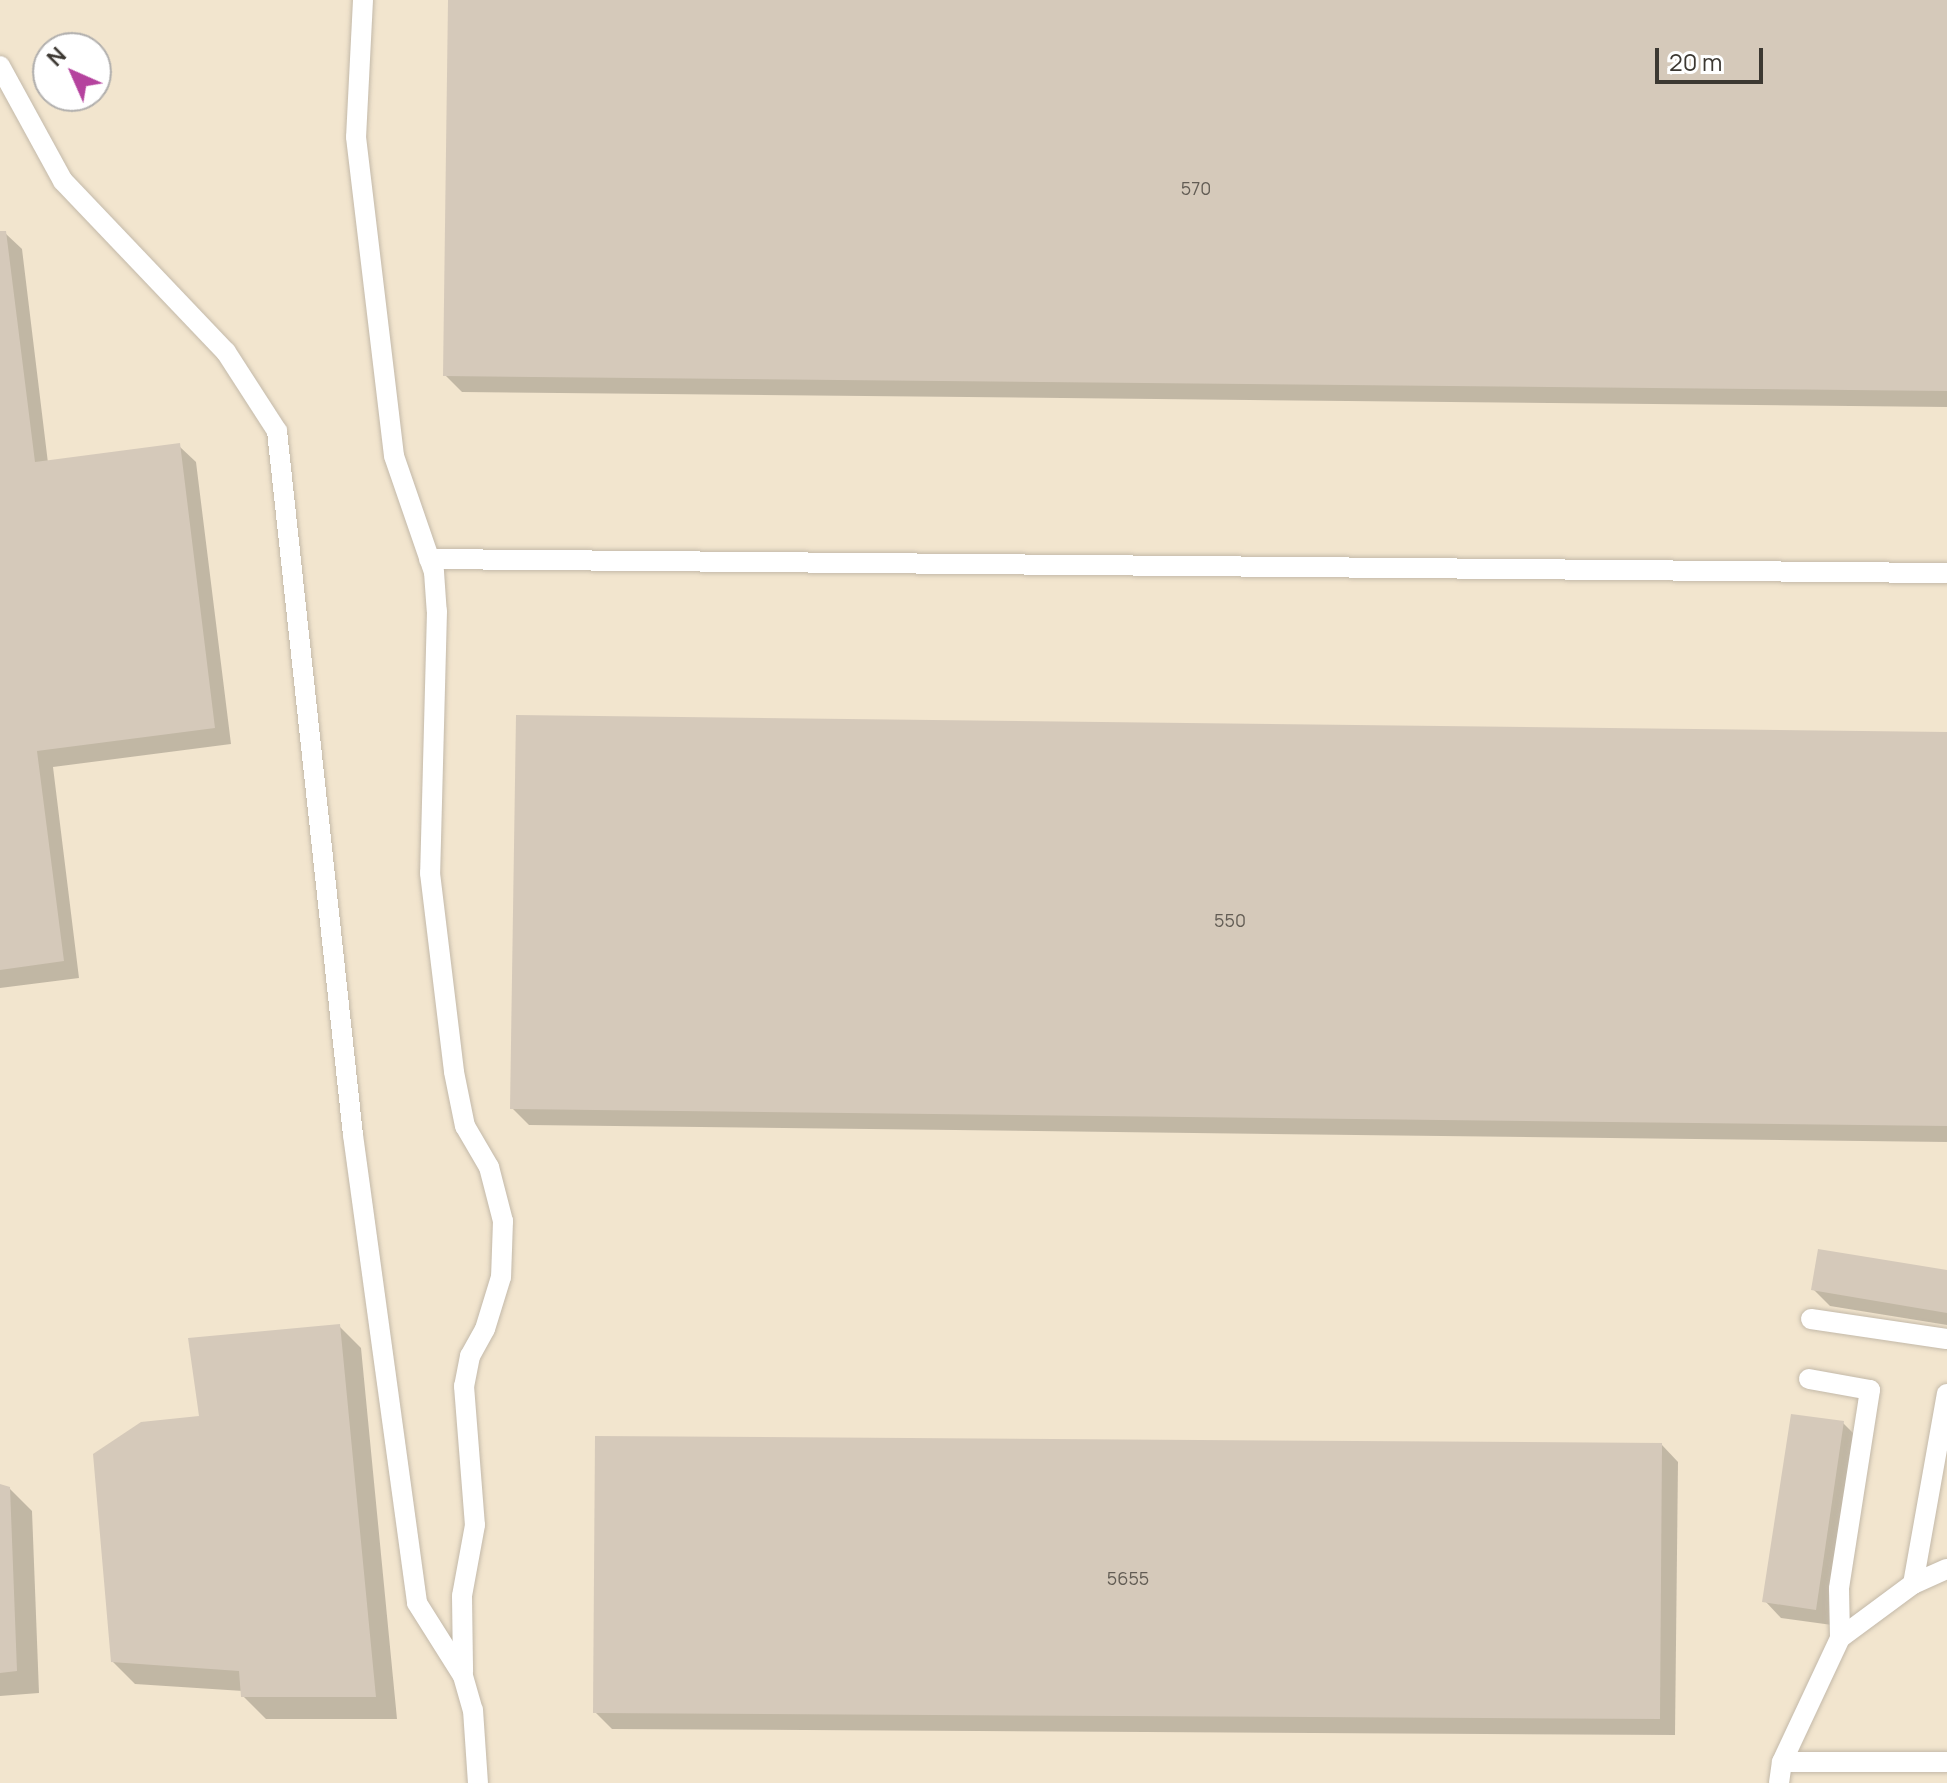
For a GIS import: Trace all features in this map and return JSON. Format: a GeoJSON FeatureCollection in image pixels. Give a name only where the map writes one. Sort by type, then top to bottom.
{"type":"FeatureCollection","features":[{"type":"Feature","properties":{"kind":"lane"},"geometry":{"type":"LineString","coordinates":[[363,0],[356,137],[394,456],[434,572],[437,611],[430,873],[454,1072],[465,1126],[489,1167],[503,1221],[501,1277],[485,1329],[470,1356],[464,1386],[475,1525],[462,1596],[463,1676],[473,1710],[478,1783]]}},
{"type":"Feature","properties":{"kind":"lane"},"geometry":{"type":"LineString","coordinates":[[0,66],[63,181],[226,352],[277,431],[353,1135],[417,1603],[463,1676]]}},
{"type":"Feature","properties":{"kind":"lane"},"geometry":{"type":"LineString","coordinates":[[429,559],[1947,573]]}},
{"type":"Feature","properties":{"kind":"lane"},"geometry":{"type":"LineString","coordinates":[[1811,1319],[1947,1339]]}},
{"type":"Feature","properties":{"kind":"lane"},"geometry":{"type":"LineString","coordinates":[[1809,1379],[1870,1390],[1839,1589],[1840,1638],[1781,1773],[1947,1762]]}},
{"type":"Feature","properties":{"kind":"lane"},"geometry":{"type":"LineString","coordinates":[[1913,1584],[1947,1394]]}},
{"type":"Feature","properties":{"kind":"lane"},"geometry":{"type":"LineString","coordinates":[[1840,1638],[1913,1584],[1947,1569]]}},
{"type":"Feature","properties":{"kind":"shaded area"},"geometry":{"type":"Polygon","coordinates":[[[0,0],[1947,0],[1947,1783],[0,1783],[0,0]]]}},
{"type":"Feature","properties":{"kind":"building"},"geometry":{"type":"Polygon","coordinates":[[[448,0],[1947,0],[1947,391],[443,376],[448,0]]]}},
{"type":"Feature","properties":{"kind":"building"},"geometry":{"type":"Polygon","coordinates":[[[0,231],[6,231],[35,462],[180,443],[215,728],[37,751],[64,961],[0,970],[0,231]]]}},
{"type":"Feature","properties":{"kind":"building"},"geometry":{"type":"Polygon","coordinates":[[[516,715],[1947,732],[1947,1126],[510,1109],[516,715]]]}},
{"type":"Feature","properties":{"kind":"building"},"geometry":{"type":"Polygon","coordinates":[[[1818,1249],[1947,1270],[1947,1313],[1811,1290],[1818,1249]]]}},
{"type":"Feature","properties":{"kind":"building"},"geometry":{"type":"Polygon","coordinates":[[[340,1324],[376,1697],[241,1697],[239,1671],[111,1662],[93,1454],[141,1422],[199,1416],[188,1338],[340,1324]]]}},
{"type":"Feature","properties":{"kind":"building"},"geometry":{"type":"Polygon","coordinates":[[[1791,1414],[1844,1421],[1816,1610],[1762,1602],[1791,1414]]]}},
{"type":"Feature","properties":{"kind":"building"},"geometry":{"type":"Polygon","coordinates":[[[595,1436],[1662,1443],[1660,1719],[593,1713],[595,1436]]]}},
{"type":"Feature","properties":{"kind":"building"},"geometry":{"type":"Polygon","coordinates":[[[0,1484],[10,1487],[17,1671],[0,1673],[0,1484]]]}}]}
